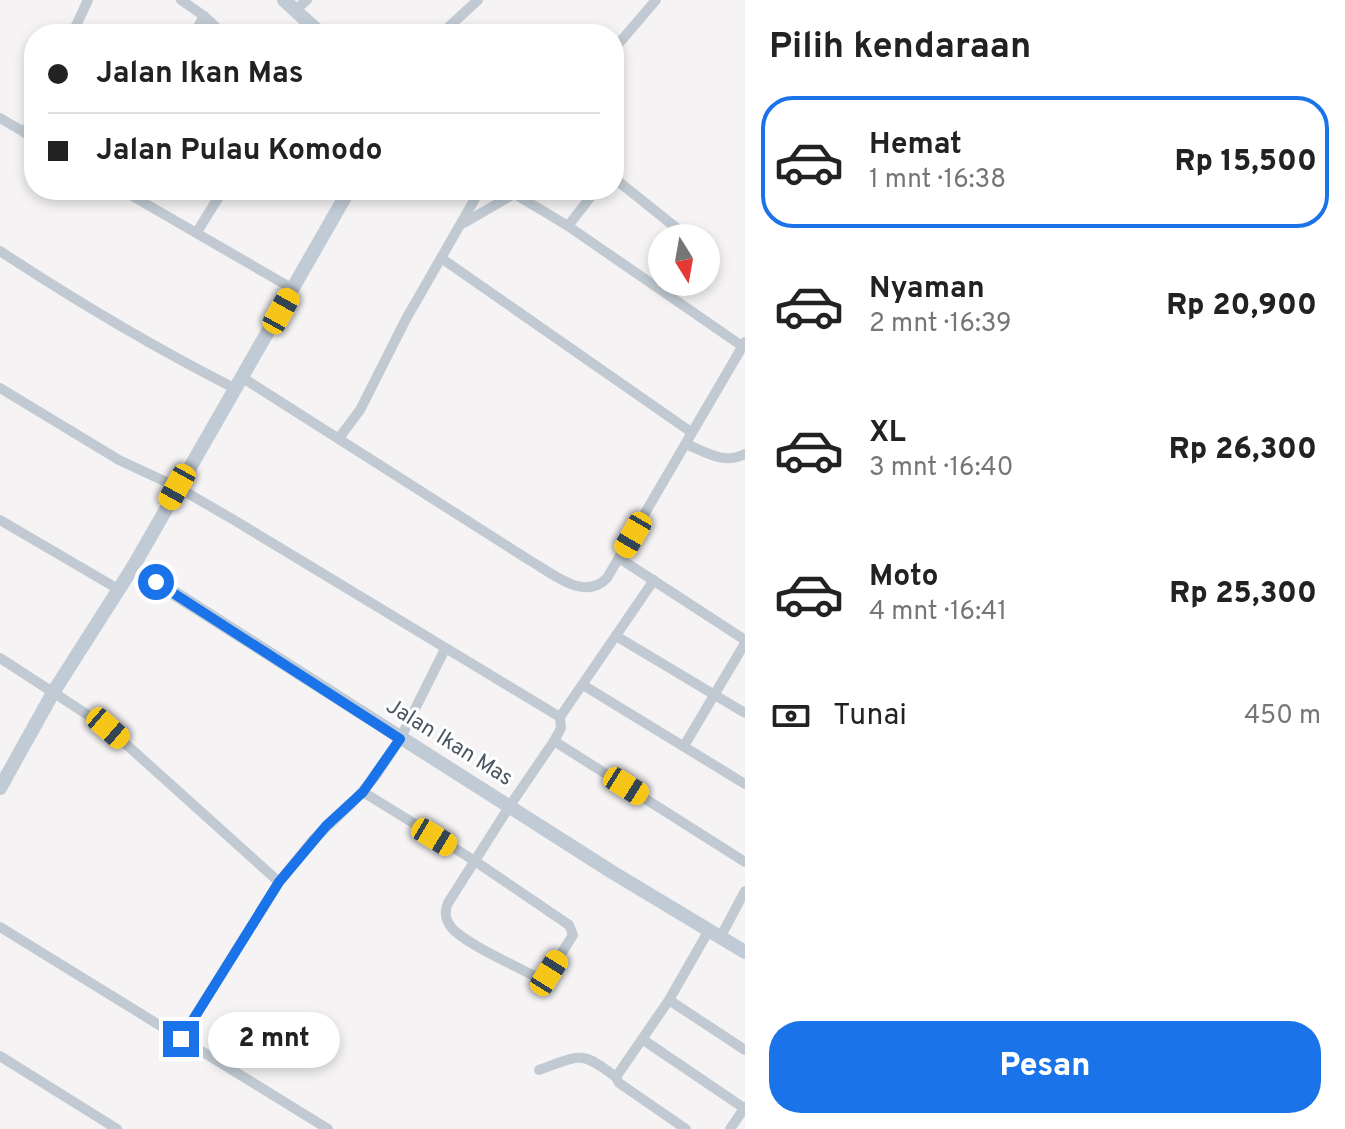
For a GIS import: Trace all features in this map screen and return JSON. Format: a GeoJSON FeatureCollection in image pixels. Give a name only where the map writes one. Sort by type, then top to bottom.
{"type":"FeatureCollection","features":[{"type":"Feature","properties":{"kind":"street"},"geometry":{"type":"LineString","coordinates":[[77,24],[88,0]]}},
{"type":"Feature","properties":{"kind":"street"},"geometry":{"type":"LineString","coordinates":[[181,0],[212,24]]}},
{"type":"Feature","properties":{"kind":"street"},"geometry":{"type":"LineString","coordinates":[[452,24],[478,0]]}},
{"type":"Feature","properties":{"kind":"street"},"geometry":{"type":"LineString","coordinates":[[624,37],[656,0]]}},
{"type":"Feature","properties":{"kind":"street"},"geometry":{"type":"LineString","coordinates":[[295,3],[313,24]]}},
{"type":"Feature","properties":{"kind":"street"},"geometry":{"type":"LineString","coordinates":[[200,24],[204,16]]}},
{"type":"Feature","properties":{"kind":"street"},"geometry":{"type":"LineString","coordinates":[[0,118],[24,132]]}},
{"type":"Feature","properties":{"kind":"street"},"geometry":{"type":"LineString","coordinates":[[624,186],[672,224]]}},
{"type":"Feature","properties":{"kind":"street"},"geometry":{"type":"LineString","coordinates":[[140,200],[293,289]]}},
{"type":"Feature","properties":{"kind":"street"},"geometry":{"type":"LineString","coordinates":[[197,232],[217,200]]}},
{"type":"Feature","properties":{"kind":"street"},"geometry":{"type":"LineString","coordinates":[[0,788],[54,691],[133,567],[343,200]]}},
{"type":"Feature","properties":{"kind":"street"},"geometry":{"type":"LineString","coordinates":[[339,438],[360,410],[406,319],[475,200]]}},
{"type":"Feature","properties":{"kind":"street"},"geometry":{"type":"LineString","coordinates":[[462,224],[499,200]]}},
{"type":"Feature","properties":{"kind":"street"},"geometry":{"type":"LineString","coordinates":[[524,200],[648,276]]}},
{"type":"Feature","properties":{"kind":"street"},"geometry":{"type":"LineString","coordinates":[[568,226],[588,200]]}},
{"type":"Feature","properties":{"kind":"street"},"geometry":{"type":"LineString","coordinates":[[0,251],[185,363],[240,383],[339,438],[574,586],[586,589],[602,583],[619,558],[744,344],[677,296]]}},
{"type":"Feature","properties":{"kind":"street"},"geometry":{"type":"LineString","coordinates":[[441,258],[691,432]]}},
{"type":"Feature","properties":{"kind":"street"},"geometry":{"type":"LineString","coordinates":[[0,388],[119,460],[177,487],[560,717]]}},
{"type":"Feature","properties":{"kind":"street"},"geometry":{"type":"LineString","coordinates":[[686,444],[724,460],[745,454]]}},
{"type":"Feature","properties":{"kind":"street"},"geometry":{"type":"LineString","coordinates":[[0,520],[118,589]]}},
{"type":"Feature","properties":{"kind":"street"},"geometry":{"type":"LineString","coordinates":[[619,558],[745,641],[716,696],[684,746]]}},
{"type":"Feature","properties":{"kind":"street","name":"Jalan Ikan Mas"},"geometry":{"type":"LineString","coordinates":[[133,567],[400,739],[745,952]]}},
{"type":"Feature","properties":{"kind":"street"},"geometry":{"type":"LineString","coordinates":[[363,792],[475,861],[572,929],[573,935],[543,978],[460,935],[448,923],[445,909],[475,861],[509,807],[554,741],[561,728],[560,717],[654,580]]}},
{"type":"Feature","properties":{"kind":"street"},"geometry":{"type":"LineString","coordinates":[[616,636],[745,713]]}},
{"type":"Feature","properties":{"kind":"street"},"geometry":{"type":"LineString","coordinates":[[181,1039],[279,882],[319,833],[363,792],[400,739],[445,649]]}},
{"type":"Feature","properties":{"kind":"street"},"geometry":{"type":"LineString","coordinates":[[0,658],[108,728],[279,882]]}},
{"type":"Feature","properties":{"kind":"street"},"geometry":{"type":"LineString","coordinates":[[583,685],[745,784]]}},
{"type":"Feature","properties":{"kind":"street"},"geometry":{"type":"LineString","coordinates":[[554,741],[745,862]]}},
{"type":"Feature","properties":{"kind":"street"},"geometry":{"type":"LineString","coordinates":[[616,1077],[745,891]]}},
{"type":"Feature","properties":{"kind":"street"},"geometry":{"type":"LineString","coordinates":[[0,927],[328,1129]]}},
{"type":"Feature","properties":{"kind":"street"},"geometry":{"type":"LineString","coordinates":[[669,1000],[745,1050]]}},
{"type":"Feature","properties":{"kind":"street"},"geometry":{"type":"LineString","coordinates":[[642,1039],[744,1107],[730,1129]]}},
{"type":"Feature","properties":{"kind":"street"},"geometry":{"type":"LineString","coordinates":[[0,1056],[117,1129]]}},
{"type":"Feature","properties":{"kind":"street"},"geometry":{"type":"LineString","coordinates":[[539,1070],[575,1058],[587,1058],[686,1129]]}},
{"type":"Feature","properties":{"kind":"route"},"geometry":{"type":"LineString","coordinates":[[156,582],[400,739],[363,792],[326,826],[279,882],[181,1039]]}}]}
